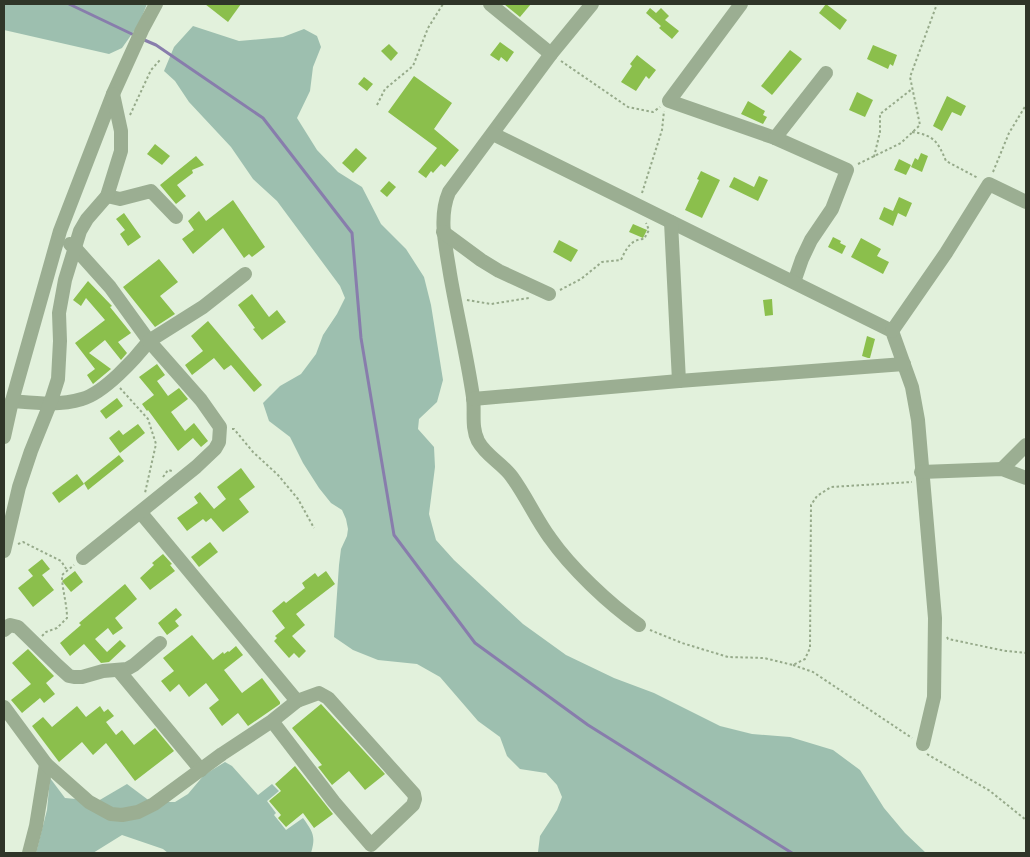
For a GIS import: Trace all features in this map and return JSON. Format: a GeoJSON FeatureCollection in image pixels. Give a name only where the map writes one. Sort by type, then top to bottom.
{"type":"FeatureCollection","features":[{"type":"Feature","properties":{"kind":"street"},"geometry":{"type":"LineString","coordinates":[[4,437],[12,401],[59,236],[113,94],[156,4]]}},
{"type":"Feature","properties":{"kind":"street"},"geometry":{"type":"LineString","coordinates":[[490,4],[551,54]]}},
{"type":"Feature","properties":{"kind":"street"},"geometry":{"type":"LineString","coordinates":[[592,4],[551,54],[449,192],[445,201],[444,232],[454,299],[474,399],[474,428],[478,441],[486,451],[503,465],[513,478],[550,538],[566,558],[618,610],[639,625]]}},
{"type":"Feature","properties":{"kind":"street"},"geometry":{"type":"LineString","coordinates":[[741,4],[669,100],[775,138],[847,170],[832,209],[811,240],[794,282]]}},
{"type":"Feature","properties":{"kind":"street"},"geometry":{"type":"LineString","coordinates":[[775,138],[826,73]]}},
{"type":"Feature","properties":{"kind":"street"},"geometry":{"type":"LineString","coordinates":[[5,548],[22,479],[58,379],[61,301],[75,248],[83,225],[107,196],[112,185],[122,144],[113,94]]}},
{"type":"Feature","properties":{"kind":"street"},"geometry":{"type":"LineString","coordinates":[[493,134],[892,331],[912,387],[918,420],[935,618],[934,697],[924,744]]}},
{"type":"Feature","properties":{"kind":"street"},"geometry":{"type":"LineString","coordinates":[[892,331],[946,253],[989,184],[1026,202]]}},
{"type":"Feature","properties":{"kind":"street"},"geometry":{"type":"LineString","coordinates":[[107,196],[120,199],[154,192],[176,217]]}},
{"type":"Feature","properties":{"kind":"street"},"geometry":{"type":"LineString","coordinates":[[671,222],[679,381]]}},
{"type":"Feature","properties":{"kind":"street"},"geometry":{"type":"LineString","coordinates":[[444,232],[481,260],[549,294]]}},
{"type":"Feature","properties":{"kind":"street"},"geometry":{"type":"LineString","coordinates":[[59,236],[75,248],[110,287],[149,341],[201,400],[220,427],[220,434],[215,449],[141,513],[83,558]]}},
{"type":"Feature","properties":{"kind":"street"},"geometry":{"type":"LineString","coordinates":[[12,401],[50,404],[74,401],[90,396],[122,371],[149,341],[203,307],[245,274]]}},
{"type":"Feature","properties":{"kind":"street"},"geometry":{"type":"LineString","coordinates":[[474,399],[904,364]]}},
{"type":"Feature","properties":{"kind":"street"},"geometry":{"type":"LineString","coordinates":[[1002,468],[1026,445]]}},
{"type":"Feature","properties":{"kind":"street"},"geometry":{"type":"LineString","coordinates":[[922,476],[1002,468],[1026,478]]}},
{"type":"Feature","properties":{"kind":"street"},"geometry":{"type":"LineString","coordinates":[[141,513],[296,701]]}},
{"type":"Feature","properties":{"kind":"street"},"geometry":{"type":"LineString","coordinates":[[4,630],[10,625],[14,625],[36,643],[69,676],[82,677],[103,671],[119,671],[134,666],[160,643]]}},
{"type":"Feature","properties":{"kind":"street"},"geometry":{"type":"LineString","coordinates":[[119,671],[200,770]]}},
{"type":"Feature","properties":{"kind":"street"},"geometry":{"type":"LineString","coordinates":[[4,707],[46,764],[89,802],[110,814],[122,815],[138,812],[154,804],[272,721],[296,701],[319,693],[328,698],[414,794],[413,806],[374,849],[334,802],[272,721]]}},
{"type":"Feature","properties":{"kind":"street"},"geometry":{"type":"LineString","coordinates":[[29,853],[36,826],[46,764]]}},
{"type":"Feature","properties":{"kind":"path"},"geometry":{"type":"LineString","coordinates":[[377,105],[385,89],[413,66],[428,28],[443,4]]}},
{"type":"Feature","properties":{"kind":"path"},"geometry":{"type":"LineString","coordinates":[[847,170],[901,143],[920,125],[910,77],[937,4]]}},
{"type":"Feature","properties":{"kind":"path"},"geometry":{"type":"LineString","coordinates":[[454,299],[491,304],[549,294],[581,279],[602,262],[621,260],[625,250],[637,239],[644,239],[649,230],[642,207],[642,190],[662,130],[665,105],[653,112],[628,107],[551,54]]}},
{"type":"Feature","properties":{"kind":"path"},"geometry":{"type":"LineString","coordinates":[[129,118],[141,88],[151,70],[160,60]]}},
{"type":"Feature","properties":{"kind":"path"},"geometry":{"type":"LineString","coordinates":[[874,156],[880,132],[880,114],[912,89]]}},
{"type":"Feature","properties":{"kind":"path"},"geometry":{"type":"LineString","coordinates":[[912,132],[927,134],[940,145],[946,161],[989,184],[1009,133],[1026,105]]}},
{"type":"Feature","properties":{"kind":"path"},"geometry":{"type":"LineString","coordinates":[[130,400],[148,419],[156,444],[141,513]]}},
{"type":"Feature","properties":{"kind":"path"},"geometry":{"type":"LineString","coordinates":[[220,427],[234,429],[253,452],[278,475],[298,499],[314,528]]}},
{"type":"Feature","properties":{"kind":"path"},"geometry":{"type":"LineString","coordinates":[[793,665],[805,659],[810,648],[811,505],[817,496],[831,487],[922,476]]}},
{"type":"Feature","properties":{"kind":"path"},"geometry":{"type":"LineString","coordinates":[[5,548],[23,542],[29,544],[52,558],[61,561],[67,570]]}},
{"type":"Feature","properties":{"kind":"path"},"geometry":{"type":"LineString","coordinates":[[36,643],[46,632],[57,628],[67,618],[62,576],[83,558]]}},
{"type":"Feature","properties":{"kind":"path"},"geometry":{"type":"LineString","coordinates":[[935,618],[948,639],[1006,651],[1026,653]]}},
{"type":"Feature","properties":{"kind":"path"},"geometry":{"type":"LineString","coordinates":[[639,625],[682,643],[728,657],[764,658],[814,672],[908,736],[924,744],[924,752],[930,757],[990,791],[1026,820]]}},
{"type":"Feature","properties":{"kind":"green space"},"geometry":{"type":"Polygon","coordinates":[[[4,4],[147,4],[139,24],[122,48],[109,54],[4,30],[4,4]]]}},
{"type":"Feature","properties":{"kind":"green space"},"geometry":{"type":"Polygon","coordinates":[[[193,26],[239,41],[283,37],[304,29],[317,36],[321,47],[313,67],[310,91],[297,118],[317,150],[338,172],[362,187],[381,224],[406,249],[424,277],[431,305],[443,380],[437,402],[419,419],[418,429],[434,447],[435,467],[429,514],[436,540],[454,560],[523,624],[566,655],[614,678],[654,693],[720,726],[752,734],[790,737],[833,750],[860,770],[884,808],[905,833],[926,853],[536,853],[538,852],[540,836],[557,810],[562,797],[557,785],[546,773],[520,769],[507,756],[500,737],[478,721],[440,677],[417,664],[378,660],[353,650],[334,637],[341,549],[348,529],[346,519],[342,510],[331,503],[319,488],[303,463],[290,437],[269,421],[263,403],[280,386],[301,374],[316,354],[323,335],[345,298],[340,286],[277,201],[253,179],[231,147],[189,102],[175,81],[164,71],[174,47],[193,26]]]}},
{"type":"Feature","properties":{"kind":"green space"},"geometry":{"type":"Polygon","coordinates":[[[225,762],[232,766],[258,795],[272,784],[279,791],[267,801],[276,813],[274,815],[286,830],[303,818],[313,834],[311,853],[168,853],[163,849],[122,835],[93,853],[36,853],[47,810],[50,778],[65,798],[98,801],[127,784],[151,802],[175,802],[188,794],[204,775],[225,762]]]}},
{"type":"Feature","properties":{"kind":"building"},"geometry":{"type":"Polygon","coordinates":[[[205,4],[241,4],[228,22],[205,4]]]}},
{"type":"Feature","properties":{"kind":"building"},"geometry":{"type":"Polygon","coordinates":[[[504,4],[531,4],[520,17],[504,4]]]}},
{"type":"Feature","properties":{"kind":"building"},"geometry":{"type":"Polygon","coordinates":[[[826,4],[847,20],[840,30],[819,13],[826,4]]]}},
{"type":"Feature","properties":{"kind":"building"},"geometry":{"type":"Polygon","coordinates":[[[650,8],[656,13],[661,8],[669,16],[665,20],[679,31],[672,39],[646,13],[650,8]]]}},
{"type":"Feature","properties":{"kind":"building"},"geometry":{"type":"Polygon","coordinates":[[[500,42],[514,52],[507,62],[501,57],[499,61],[490,55],[500,42]]]}},
{"type":"Feature","properties":{"kind":"building"},"geometry":{"type":"Polygon","coordinates":[[[389,44],[398,53],[391,61],[381,51],[389,44]]]}},
{"type":"Feature","properties":{"kind":"building"},"geometry":{"type":"Polygon","coordinates":[[[873,45],[897,55],[893,66],[890,64],[888,69],[867,59],[873,45]]]}},
{"type":"Feature","properties":{"kind":"building"},"geometry":{"type":"Polygon","coordinates":[[[790,50],[802,59],[772,95],[761,86],[790,50]]]}},
{"type":"Feature","properties":{"kind":"building"},"geometry":{"type":"Polygon","coordinates":[[[637,55],[656,70],[649,79],[646,76],[636,91],[621,82],[637,55]]]}},
{"type":"Feature","properties":{"kind":"building"},"geometry":{"type":"Polygon","coordinates":[[[414,76],[452,103],[434,129],[459,150],[445,167],[441,164],[433,173],[431,171],[426,178],[418,172],[437,148],[388,112],[414,76]]]}},
{"type":"Feature","properties":{"kind":"building"},"geometry":{"type":"Polygon","coordinates":[[[364,77],[373,84],[367,91],[358,84],[364,77]]]}},
{"type":"Feature","properties":{"kind":"building"},"geometry":{"type":"Polygon","coordinates":[[[857,92],[873,100],[865,117],[849,110],[857,92]]]}},
{"type":"Feature","properties":{"kind":"building"},"geometry":{"type":"Polygon","coordinates":[[[947,96],[966,106],[961,116],[952,112],[942,131],[933,126],[947,96]]]}},
{"type":"Feature","properties":{"kind":"building"},"geometry":{"type":"Polygon","coordinates":[[[748,101],[765,111],[763,115],[767,117],[763,124],[741,114],[748,101]]]}},
{"type":"Feature","properties":{"kind":"building"},"geometry":{"type":"Polygon","coordinates":[[[155,144],[170,156],[162,165],[147,154],[155,144]]]}},
{"type":"Feature","properties":{"kind":"building"},"geometry":{"type":"Polygon","coordinates":[[[356,148],[367,158],[353,173],[342,163],[356,148]]]}},
{"type":"Feature","properties":{"kind":"building"},"geometry":{"type":"Polygon","coordinates":[[[921,153],[928,156],[922,172],[911,167],[915,158],[918,160],[921,153]]]}},
{"type":"Feature","properties":{"kind":"building"},"geometry":{"type":"Polygon","coordinates":[[[196,156],[204,165],[192,170],[193,173],[177,185],[186,196],[176,204],[160,185],[196,156]]]}},
{"type":"Feature","properties":{"kind":"building"},"geometry":{"type":"Polygon","coordinates":[[[899,159],[911,165],[906,175],[894,170],[899,159]]]}},
{"type":"Feature","properties":{"kind":"building"},"geometry":{"type":"Polygon","coordinates":[[[701,171],[720,180],[702,218],[685,210],[699,180],[697,179],[701,171]]]}},
{"type":"Feature","properties":{"kind":"building"},"geometry":{"type":"Polygon","coordinates":[[[759,176],[768,180],[758,201],[729,187],[734,177],[754,187],[759,176]]]}},
{"type":"Feature","properties":{"kind":"building"},"geometry":{"type":"Polygon","coordinates":[[[389,181],[396,187],[387,197],[380,191],[389,181]]]}},
{"type":"Feature","properties":{"kind":"building"},"geometry":{"type":"Polygon","coordinates":[[[899,197],[912,203],[906,217],[898,213],[893,226],[879,219],[884,207],[893,211],[899,197]]]}},
{"type":"Feature","properties":{"kind":"building"},"geometry":{"type":"Polygon","coordinates":[[[233,200],[265,247],[252,257],[249,254],[244,258],[223,228],[193,254],[182,239],[194,230],[188,221],[199,211],[206,221],[233,200]]]}},
{"type":"Feature","properties":{"kind":"building"},"geometry":{"type":"Polygon","coordinates":[[[124,213],[141,237],[128,246],[120,234],[125,230],[116,219],[124,213]]]}},
{"type":"Feature","properties":{"kind":"building"},"geometry":{"type":"Polygon","coordinates":[[[633,224],[647,230],[643,238],[629,232],[633,224]]]}},
{"type":"Feature","properties":{"kind":"building"},"geometry":{"type":"Polygon","coordinates":[[[833,237],[846,246],[842,254],[828,247],[833,237]]]}},
{"type":"Feature","properties":{"kind":"building"},"geometry":{"type":"Polygon","coordinates":[[[861,238],[881,249],[877,256],[889,262],[883,274],[851,257],[861,238]]]}},
{"type":"Feature","properties":{"kind":"building"},"geometry":{"type":"Polygon","coordinates":[[[559,240],[578,250],[571,262],[553,252],[559,240]]]}},
{"type":"Feature","properties":{"kind":"building"},"geometry":{"type":"Polygon","coordinates":[[[159,259],[178,282],[160,296],[175,314],[155,327],[123,287],[159,259]]]}},
{"type":"Feature","properties":{"kind":"building"},"geometry":{"type":"Polygon","coordinates":[[[88,281],[112,306],[110,307],[131,333],[118,342],[127,353],[121,360],[105,340],[89,353],[111,369],[93,384],[87,375],[95,369],[75,343],[105,320],[86,298],[81,306],[73,300],[88,281]]]}},
{"type":"Feature","properties":{"kind":"building"},"geometry":{"type":"Polygon","coordinates":[[[252,294],[269,317],[277,310],[286,322],[262,340],[238,305],[252,294]]]}},
{"type":"Feature","properties":{"kind":"building"},"geometry":{"type":"Polygon","coordinates":[[[772,299],[773,315],[765,316],[763,300],[772,299]]]}},
{"type":"Feature","properties":{"kind":"building"},"geometry":{"type":"Polygon","coordinates":[[[208,321],[262,385],[254,392],[231,365],[224,370],[214,358],[192,375],[185,365],[203,351],[191,336],[208,321]]]}},
{"type":"Feature","properties":{"kind":"building"},"geometry":{"type":"Polygon","coordinates":[[[867,336],[875,339],[870,358],[862,356],[867,336]]]}},
{"type":"Feature","properties":{"kind":"building"},"geometry":{"type":"Polygon","coordinates":[[[157,364],[165,375],[157,381],[168,396],[179,388],[188,399],[171,412],[185,431],[194,423],[208,441],[201,447],[193,438],[178,451],[142,404],[154,395],[139,377],[157,364]]]}},
{"type":"Feature","properties":{"kind":"building"},"geometry":{"type":"Polygon","coordinates":[[[117,398],[123,406],[106,419],[100,411],[117,398]]]}},
{"type":"Feature","properties":{"kind":"building"},"geometry":{"type":"Polygon","coordinates":[[[138,424],[145,433],[120,453],[109,438],[119,430],[123,435],[138,424]]]}},
{"type":"Feature","properties":{"kind":"building"},"geometry":{"type":"Polygon","coordinates":[[[119,455],[124,461],[88,490],[84,483],[119,455]]]}},
{"type":"Feature","properties":{"kind":"building"},"geometry":{"type":"Polygon","coordinates":[[[241,468],[255,487],[239,499],[249,512],[223,532],[211,518],[206,522],[203,519],[187,531],[177,518],[198,503],[194,497],[200,492],[214,509],[226,499],[217,487],[241,468]]]}},
{"type":"Feature","properties":{"kind":"building"},"geometry":{"type":"Polygon","coordinates":[[[77,474],[84,484],[59,503],[52,493],[77,474]]]}},
{"type":"Feature","properties":{"kind":"building"},"geometry":{"type":"Polygon","coordinates":[[[210,542],[218,552],[199,567],[191,557],[210,542]]]}},
{"type":"Feature","properties":{"kind":"building"},"geometry":{"type":"Polygon","coordinates":[[[163,554],[172,564],[170,565],[175,571],[150,590],[140,578],[154,565],[152,563],[163,554]]]}},
{"type":"Feature","properties":{"kind":"building"},"geometry":{"type":"Polygon","coordinates":[[[42,559],[50,569],[42,575],[54,590],[33,607],[18,588],[33,576],[28,570],[42,559]]]}},
{"type":"Feature","properties":{"kind":"building"},"geometry":{"type":"Polygon","coordinates":[[[75,571],[83,582],[71,592],[62,581],[75,571]]]}},
{"type":"Feature","properties":{"kind":"building"},"geometry":{"type":"Polygon","coordinates":[[[326,571],[335,584],[296,614],[305,625],[292,636],[306,651],[299,658],[294,653],[289,658],[274,641],[277,638],[275,636],[285,628],[272,611],[305,588],[302,583],[315,573],[318,577],[326,571]]]}},
{"type":"Feature","properties":{"kind":"building"},"geometry":{"type":"Polygon","coordinates":[[[125,584],[137,599],[115,618],[123,628],[113,635],[108,628],[95,639],[107,652],[120,640],[126,646],[109,662],[101,663],[84,644],[70,656],[60,643],[81,625],[79,623],[125,584]]]}},
{"type":"Feature","properties":{"kind":"building"},"geometry":{"type":"Polygon","coordinates":[[[176,608],[182,615],[175,621],[179,626],[167,635],[158,623],[176,608]]]}},
{"type":"Feature","properties":{"kind":"building"},"geometry":{"type":"Polygon","coordinates":[[[192,635],[213,660],[223,652],[224,654],[229,652],[236,646],[243,655],[224,670],[242,693],[262,678],[280,704],[248,726],[238,713],[222,726],[209,708],[219,700],[206,683],[189,697],[179,684],[170,692],[161,681],[174,671],[163,658],[192,635]]]}},
{"type":"Feature","properties":{"kind":"building"},"geometry":{"type":"Polygon","coordinates":[[[28,649],[54,676],[46,683],[55,694],[44,703],[40,698],[22,713],[11,700],[31,684],[12,663],[28,649]]]}},
{"type":"Feature","properties":{"kind":"building"},"geometry":{"type":"Polygon","coordinates":[[[321,704],[385,774],[365,790],[349,771],[332,785],[318,767],[322,765],[292,728],[321,704]]]}},
{"type":"Feature","properties":{"kind":"building"},"geometry":{"type":"Polygon","coordinates":[[[77,706],[86,717],[100,706],[104,712],[108,709],[114,716],[106,722],[116,735],[122,730],[134,745],[155,728],[174,751],[135,781],[106,743],[93,755],[82,742],[59,762],[32,726],[43,717],[52,727],[77,706]]]}},
{"type":"Feature","properties":{"kind":"building"},"geometry":{"type":"Polygon","coordinates":[[[295,766],[333,814],[314,828],[303,813],[286,827],[278,818],[281,815],[269,801],[281,791],[275,784],[295,766]]]}},
{"type":"Feature","properties":{"kind":"waterway"},"geometry":{"type":"LineString","coordinates":[[69,4],[136,36]]}},
{"type":"Feature","properties":{"kind":"waterway"},"geometry":{"type":"LineString","coordinates":[[142,39],[156,45],[263,118],[352,233],[361,338],[394,535],[475,643],[588,725],[792,853]]}}]}
